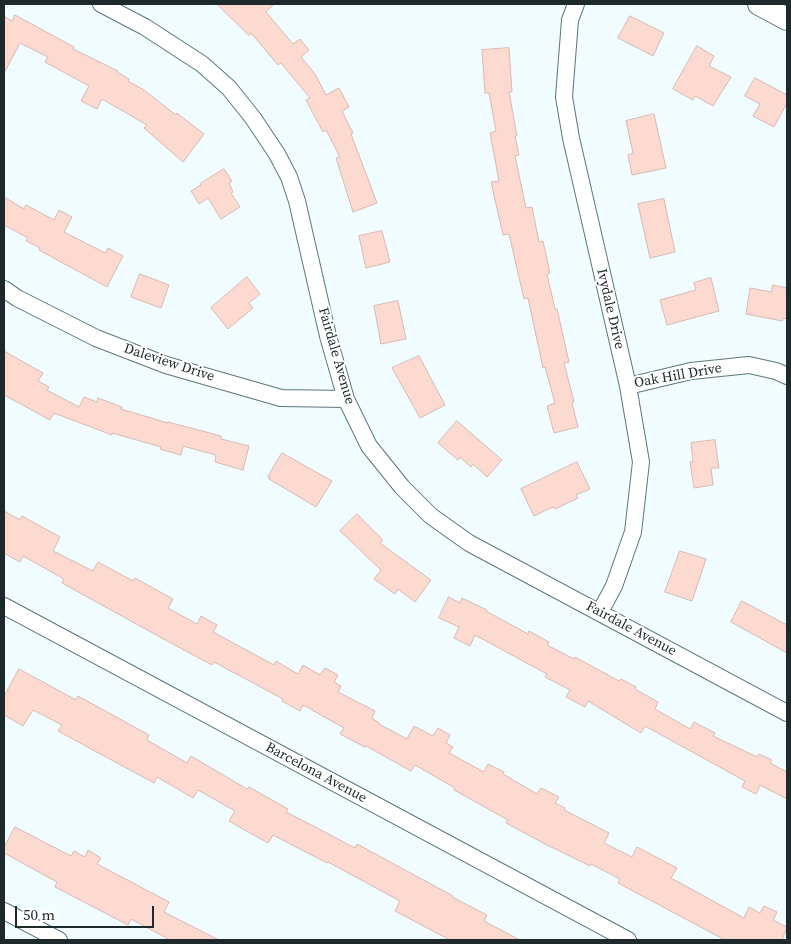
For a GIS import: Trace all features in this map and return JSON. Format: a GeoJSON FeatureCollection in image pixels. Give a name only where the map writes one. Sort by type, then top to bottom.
{"type":"FeatureCollection","features":[{"type":"Feature","properties":{"kind":"street","name":"Fairdale Avenue"},"geometry":{"type":"LineString","coordinates":[[101,4],[145,27],[202,64],[230,88],[277,154],[289,177],[297,201],[328,336],[346,398],[369,446],[402,487],[431,516],[469,543],[787,713]]}},
{"type":"Feature","properties":{"kind":"street","name":"Ivydale Drive"},"geometry":{"type":"LineString","coordinates":[[576,4],[570,20],[564,97],[570,138],[628,386],[640,462],[633,532],[614,586],[600,612]]}},
{"type":"Feature","properties":{"kind":"street"},"geometry":{"type":"LineString","coordinates":[[759,4],[787,19]]}},
{"type":"Feature","properties":{"kind":"street","name":"Daleview Drive"},"geometry":{"type":"LineString","coordinates":[[4,289],[17,298],[96,338],[166,365],[281,398],[346,398]]}},
{"type":"Feature","properties":{"kind":"street","name":"Oak Hill Drive"},"geometry":{"type":"LineString","coordinates":[[628,386],[691,371],[749,365],[776,371],[787,376]]}},
{"type":"Feature","properties":{"kind":"street","name":"Barcelona Avenue"},"geometry":{"type":"LineString","coordinates":[[4,606],[628,940]]}},
{"type":"Feature","properties":{"kind":"street"},"geometry":{"type":"LineString","coordinates":[[4,911],[59,940]]}},
{"type":"Feature","properties":{"kind":"building"},"geometry":{"type":"Polygon","coordinates":[[[217,4],[274,4],[266,12],[293,44],[300,39],[309,50],[301,57],[315,74],[326,95],[339,88],[349,107],[342,111],[353,133],[351,134],[377,203],[353,212],[336,158],[340,157],[326,130],[323,132],[306,100],[310,98],[281,63],[278,65],[251,33],[249,35],[217,4]]]}},
{"type":"Feature","properties":{"kind":"building"},"geometry":{"type":"Polygon","coordinates":[[[15,15],[74,47],[73,49],[118,71],[129,79],[128,81],[144,90],[176,115],[177,113],[204,134],[183,162],[144,128],[147,125],[102,99],[97,109],[81,101],[89,86],[45,62],[48,57],[20,43],[4,73],[4,16],[12,21],[15,15]]]}},
{"type":"Feature","properties":{"kind":"building"},"geometry":{"type":"Polygon","coordinates":[[[630,16],[664,33],[653,56],[618,38],[630,16]]]}},
{"type":"Feature","properties":{"kind":"building"},"geometry":{"type":"Polygon","coordinates":[[[697,46],[714,56],[709,66],[731,77],[713,106],[695,96],[693,100],[673,89],[697,46]]]}},
{"type":"Feature","properties":{"kind":"building"},"geometry":{"type":"Polygon","coordinates":[[[509,48],[512,92],[509,92],[519,155],[515,156],[526,208],[532,207],[539,242],[543,241],[550,273],[547,274],[569,362],[564,363],[578,427],[554,433],[547,406],[555,403],[545,367],[543,368],[528,298],[524,299],[509,234],[503,235],[491,182],[499,181],[490,133],[496,131],[489,93],[485,93],[482,50],[509,48]]]}},
{"type":"Feature","properties":{"kind":"building"},"geometry":{"type":"Polygon","coordinates":[[[755,78],[787,95],[787,103],[774,127],[753,116],[760,104],[745,96],[755,78]]]}},
{"type":"Feature","properties":{"kind":"building"},"geometry":{"type":"Polygon","coordinates":[[[654,114],[666,168],[632,175],[628,155],[633,153],[626,121],[654,114]]]}},
{"type":"Feature","properties":{"kind":"building"},"geometry":{"type":"Polygon","coordinates":[[[224,169],[232,181],[229,183],[233,192],[231,193],[240,207],[221,219],[208,198],[199,204],[191,191],[224,169]]]}},
{"type":"Feature","properties":{"kind":"building"},"geometry":{"type":"Polygon","coordinates":[[[4,197],[24,209],[26,205],[54,220],[59,210],[72,217],[64,232],[105,253],[108,248],[123,256],[107,287],[39,250],[40,248],[26,241],[28,238],[4,225],[4,197]]]}},
{"type":"Feature","properties":{"kind":"building"},"geometry":{"type":"Polygon","coordinates":[[[664,199],[675,252],[650,258],[638,204],[664,199]]]}},
{"type":"Feature","properties":{"kind":"building"},"geometry":{"type":"Polygon","coordinates":[[[382,231],[390,262],[366,268],[359,236],[382,231]]]}},
{"type":"Feature","properties":{"kind":"building"},"geometry":{"type":"Polygon","coordinates":[[[140,274],[169,285],[161,308],[131,297],[140,274]]]}},
{"type":"Feature","properties":{"kind":"building"},"geometry":{"type":"Polygon","coordinates":[[[247,277],[260,294],[249,303],[253,308],[228,329],[211,308],[247,277]]]}},
{"type":"Feature","properties":{"kind":"building"},"geometry":{"type":"Polygon","coordinates":[[[711,278],[719,311],[667,325],[660,300],[696,290],[694,283],[711,278]]]}},
{"type":"Feature","properties":{"kind":"building"},"geometry":{"type":"Polygon","coordinates":[[[773,285],[787,288],[787,319],[783,318],[782,321],[746,314],[750,288],[771,292],[773,285]]]}},
{"type":"Feature","properties":{"kind":"building"},"geometry":{"type":"Polygon","coordinates":[[[398,301],[406,339],[381,344],[374,306],[398,301]]]}},
{"type":"Feature","properties":{"kind":"building"},"geometry":{"type":"Polygon","coordinates":[[[4,351],[43,373],[38,381],[49,387],[47,390],[79,407],[84,397],[97,402],[98,398],[122,407],[121,409],[221,436],[221,439],[249,446],[243,470],[215,462],[216,455],[183,446],[181,455],[160,449],[161,447],[112,433],[112,435],[54,413],[50,420],[4,395],[4,351]]]}},
{"type":"Feature","properties":{"kind":"building"},"geometry":{"type":"Polygon","coordinates":[[[419,356],[445,405],[420,418],[392,368],[419,356]]]}},
{"type":"Feature","properties":{"kind":"building"},"geometry":{"type":"Polygon","coordinates":[[[457,421],[502,460],[487,477],[473,464],[471,467],[460,457],[458,460],[438,443],[457,421]]]}},
{"type":"Feature","properties":{"kind":"building"},"geometry":{"type":"Polygon","coordinates":[[[715,440],[719,468],[711,468],[713,485],[694,488],[690,462],[693,462],[691,443],[715,440]]]}},
{"type":"Feature","properties":{"kind":"building"},"geometry":{"type":"Polygon","coordinates":[[[282,453],[332,481],[316,507],[269,479],[270,477],[268,477],[282,453]]]}},
{"type":"Feature","properties":{"kind":"building"},"geometry":{"type":"Polygon","coordinates":[[[577,462],[590,489],[576,495],[578,498],[534,516],[521,489],[577,462]]]}},
{"type":"Feature","properties":{"kind":"building"},"geometry":{"type":"Polygon","coordinates":[[[4,511],[20,520],[22,516],[60,537],[53,551],[93,571],[98,562],[133,581],[135,578],[173,599],[168,608],[197,624],[201,616],[217,625],[213,632],[274,665],[276,661],[298,674],[303,665],[320,675],[325,668],[338,675],[334,682],[341,686],[338,692],[375,711],[372,718],[379,724],[407,739],[414,726],[433,736],[438,728],[450,735],[446,743],[453,747],[449,753],[484,772],[488,764],[504,772],[503,774],[537,794],[541,788],[559,797],[555,803],[565,808],[564,810],[609,833],[604,843],[632,857],[637,847],[677,868],[671,878],[744,918],[749,907],[760,913],[764,906],[777,912],[773,920],[787,927],[782,940],[725,940],[618,883],[620,879],[545,844],[506,823],[508,820],[454,790],[455,788],[415,765],[411,771],[340,734],[344,728],[303,705],[300,711],[282,701],[283,699],[214,662],[212,665],[62,583],[64,579],[23,556],[20,562],[4,553],[4,511]]]}},
{"type":"Feature","properties":{"kind":"building"},"geometry":{"type":"Polygon","coordinates":[[[357,514],[383,540],[380,543],[431,580],[415,602],[398,589],[395,594],[374,579],[381,570],[340,531],[357,514]]]}},
{"type":"Feature","properties":{"kind":"building"},"geometry":{"type":"Polygon","coordinates":[[[680,551],[706,559],[692,601],[665,592],[680,551]]]}},
{"type":"Feature","properties":{"kind":"building"},"geometry":{"type":"Polygon","coordinates":[[[449,597],[460,603],[462,598],[487,610],[528,634],[529,631],[549,642],[547,645],[574,659],[575,657],[619,681],[621,679],[636,687],[635,689],[658,702],[655,709],[690,729],[694,722],[715,733],[713,736],[757,757],[759,754],[772,760],[770,763],[787,772],[787,799],[760,785],[756,794],[742,787],[745,781],[645,726],[641,733],[588,701],[585,707],[566,697],[570,690],[545,677],[547,674],[475,635],[470,646],[454,638],[459,627],[439,618],[449,597]]]}},
{"type":"Feature","properties":{"kind":"building"},"geometry":{"type":"Polygon","coordinates":[[[742,601],[787,625],[787,653],[731,622],[742,601]]]}},
{"type":"Feature","properties":{"kind":"building"},"geometry":{"type":"Polygon","coordinates":[[[19,669],[76,700],[78,696],[149,735],[147,740],[187,763],[191,756],[247,789],[249,787],[288,809],[286,812],[355,848],[357,844],[487,915],[484,921],[520,940],[450,940],[395,911],[400,901],[328,862],[273,835],[268,843],[229,821],[235,811],[198,790],[193,798],[157,777],[154,783],[58,731],[62,725],[33,710],[23,726],[4,715],[4,697],[19,669]]]}},
{"type":"Feature","properties":{"kind":"building"},"geometry":{"type":"Polygon","coordinates":[[[15,827],[71,856],[74,851],[85,857],[88,850],[101,858],[97,864],[169,902],[164,912],[219,940],[170,940],[131,919],[128,925],[55,887],[57,882],[4,853],[4,848],[15,827]]]}}]}
